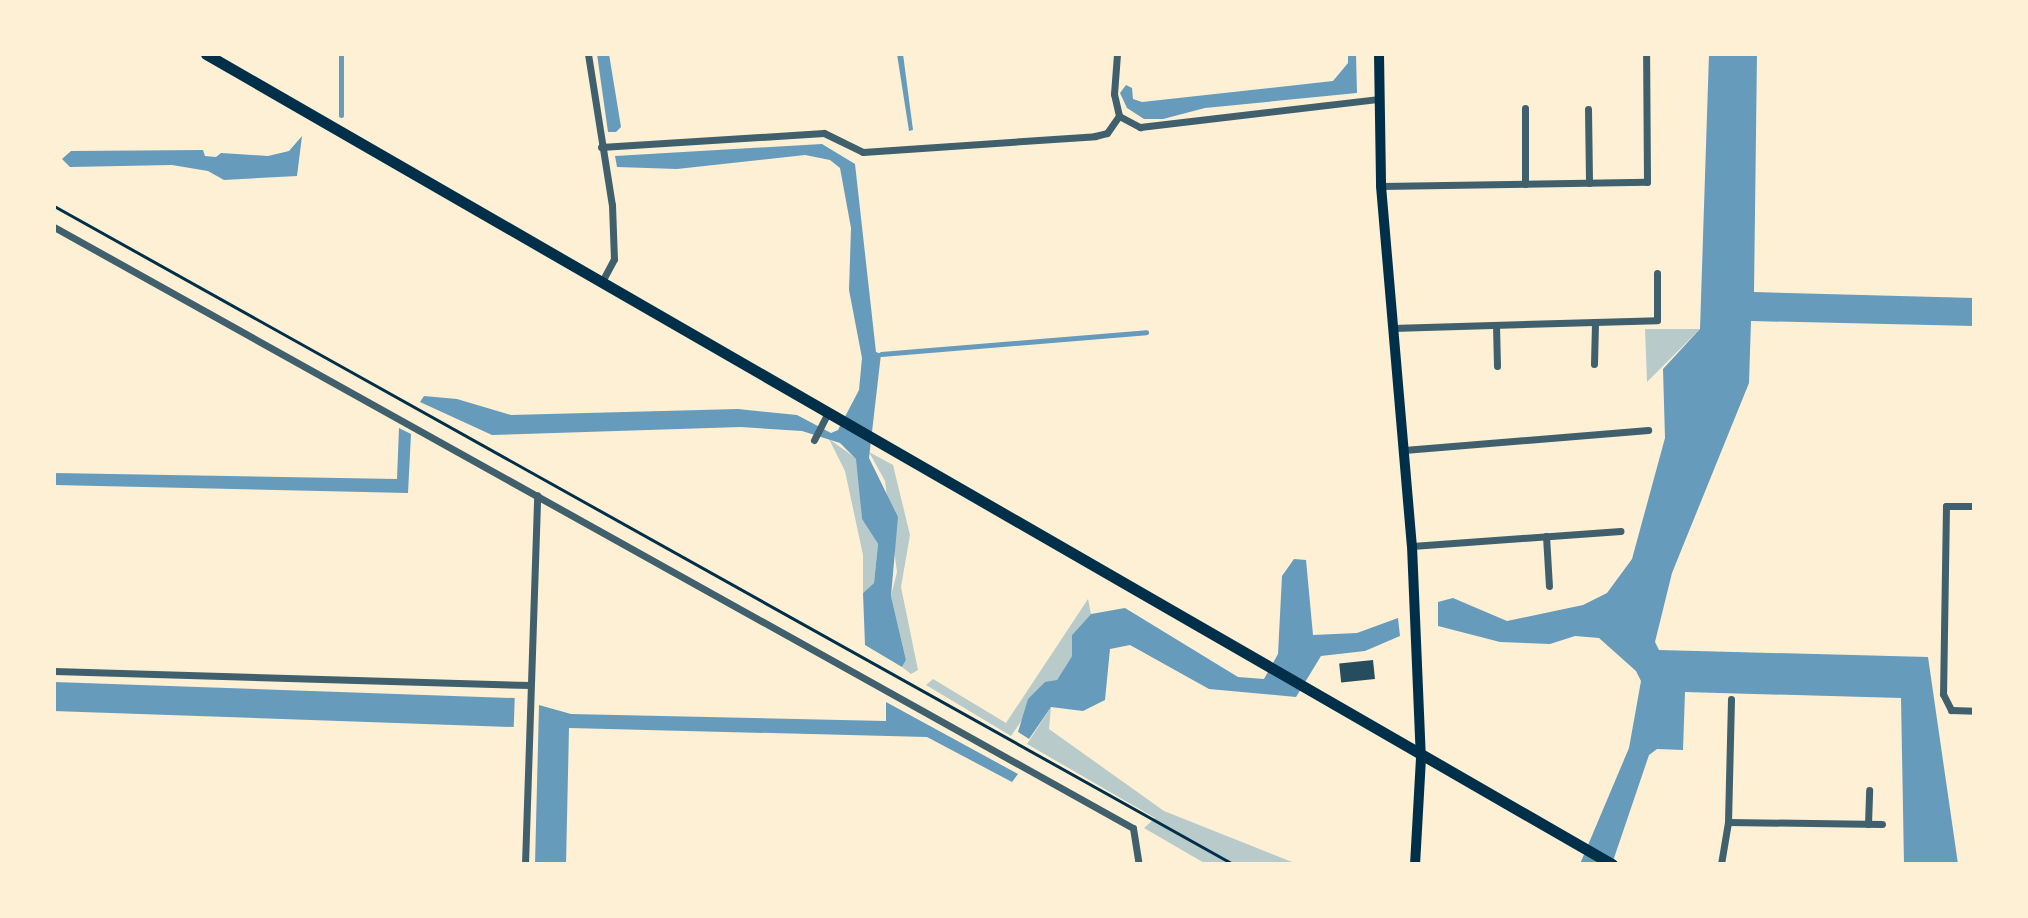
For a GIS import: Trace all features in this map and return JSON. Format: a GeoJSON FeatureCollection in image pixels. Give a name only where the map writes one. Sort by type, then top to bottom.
{"type":"FeatureCollection","features":[{"type":"Feature","properties":{"kind":"highway"},"geometry":{"type":"LineString","coordinates":[[206,54],[825,419],[1612,864]]}},
{"type":"Feature","properties":{"kind":"main road"},"geometry":{"type":"LineString","coordinates":[[1379,54],[1381,186],[1412,546],[1421,758],[1415,864]]}},
{"type":"Feature","properties":{"kind":"street"},"geometry":{"type":"LineString","coordinates":[[588,54],[612,205],[614,259],[600,285]]}},
{"type":"Feature","properties":{"kind":"street"},"geometry":{"type":"LineString","coordinates":[[601,147],[824,133],[863,152],[1095,136],[1107,133],[1119,116],[1114,94],[1117,54]]}},
{"type":"Feature","properties":{"kind":"street"},"geometry":{"type":"LineString","coordinates":[[1381,186],[1647,182],[1646,54]]}},
{"type":"Feature","properties":{"kind":"street"},"geometry":{"type":"LineString","coordinates":[[1119,116],[1155,128],[1379,99]]}},
{"type":"Feature","properties":{"kind":"street"},"geometry":{"type":"LineString","coordinates":[[1525,108],[1525,184]]}},
{"type":"Feature","properties":{"kind":"street"},"geometry":{"type":"LineString","coordinates":[[1588,109],[1589,183]]}},
{"type":"Feature","properties":{"kind":"street"},"geometry":{"type":"LineString","coordinates":[[54,227],[1133,828],[1139,864]]}},
{"type":"Feature","properties":{"kind":"street"},"geometry":{"type":"LineString","coordinates":[[1392,328],[1657,320],[1657,273]]}},
{"type":"Feature","properties":{"kind":"street"},"geometry":{"type":"LineString","coordinates":[[1594,364],[1595,322]]}},
{"type":"Feature","properties":{"kind":"street"},"geometry":{"type":"LineString","coordinates":[[1496,325],[1497,366]]}},
{"type":"Feature","properties":{"kind":"street"},"geometry":{"type":"LineString","coordinates":[[814,440],[825,419]]}},
{"type":"Feature","properties":{"kind":"street"},"geometry":{"type":"LineString","coordinates":[[1404,450],[1648,430]]}},
{"type":"Feature","properties":{"kind":"street"},"geometry":{"type":"LineString","coordinates":[[525,864],[537,495]]}},
{"type":"Feature","properties":{"kind":"street"},"geometry":{"type":"LineString","coordinates":[[1974,506],[1946,506],[1943,694],[1951,710],[1974,711]]}},
{"type":"Feature","properties":{"kind":"street"},"geometry":{"type":"LineString","coordinates":[[1412,546],[1620,531]]}},
{"type":"Feature","properties":{"kind":"street"},"geometry":{"type":"LineString","coordinates":[[1546,536],[1549,586]]}},
{"type":"Feature","properties":{"kind":"street"},"geometry":{"type":"LineString","coordinates":[[54,671],[530,685]]}},
{"type":"Feature","properties":{"kind":"street"},"geometry":{"type":"LineString","coordinates":[[1721,864],[1728,822],[1731,699]]}},
{"type":"Feature","properties":{"kind":"street"},"geometry":{"type":"LineString","coordinates":[[1868,824],[1869,790]]}},
{"type":"Feature","properties":{"kind":"street"},"geometry":{"type":"LineString","coordinates":[[1728,822],[1882,824]]}},
{"type":"Feature","properties":{"kind":"path"},"geometry":{"type":"LineString","coordinates":[[54,206],[1233,864]]}},
{"type":"Feature","properties":{"kind":"shaded area"},"geometry":{"type":"Polygon","coordinates":[[[1645,329],[1700,329],[1647,382],[1645,329]]]}},
{"type":"Feature","properties":{"kind":"shaded area"},"geometry":{"type":"Polygon","coordinates":[[[829,439],[857,459],[862,519],[878,544],[874,583],[863,593],[863,555],[845,471],[829,439]]]}},
{"type":"Feature","properties":{"kind":"shaded area"},"geometry":{"type":"Polygon","coordinates":[[[869,452],[893,465],[910,535],[901,587],[918,670],[911,674],[902,667],[906,660],[891,596],[897,572],[885,481],[869,452]]]}},
{"type":"Feature","properties":{"kind":"shaded area"},"geometry":{"type":"Polygon","coordinates":[[[1088,599],[1091,614],[1072,635],[1072,656],[1057,680],[1028,699],[1026,714],[1011,736],[926,685],[933,679],[1006,723],[1088,599]]]}},
{"type":"Feature","properties":{"kind":"shaded area"},"geometry":{"type":"Polygon","coordinates":[[[1051,707],[1049,729],[1164,811],[1297,864],[1206,864],[1144,828],[1155,818],[1027,744],[1051,707]]]}},
{"type":"Feature","properties":{"kind":"water"},"geometry":{"type":"Polygon","coordinates":[[[597,54],[609,54],[621,127],[616,132],[608,132],[597,54]]]}},
{"type":"Feature","properties":{"kind":"water"},"geometry":{"type":"Polygon","coordinates":[[[897,54],[903,54],[913,130],[909,131],[897,54]]]}},
{"type":"Feature","properties":{"kind":"water"},"geometry":{"type":"Polygon","coordinates":[[[1348,54],[1356,54],[1357,93],[1205,108],[1163,119],[1144,119],[1127,108],[1120,93],[1126,85],[1132,88],[1133,99],[1142,102],[1333,81],[1348,63],[1348,54]]]}},
{"type":"Feature","properties":{"kind":"water"},"geometry":{"type":"Polygon","coordinates":[[[1709,54],[1757,54],[1754,292],[1974,298],[1974,326],[1751,321],[1749,383],[1672,573],[1655,642],[1659,650],[1928,657],[1958,864],[1904,864],[1901,698],[1685,692],[1683,750],[1657,749],[1649,755],[1612,864],[1580,864],[1629,748],[1641,681],[1636,671],[1599,638],[1575,636],[1550,644],[1500,642],[1438,626],[1438,602],[1453,598],[1507,621],[1583,605],[1607,593],[1632,559],[1665,438],[1663,369],[1700,329],[1709,54]]]}},
{"type":"Feature","properties":{"kind":"water"},"geometry":{"type":"Polygon","coordinates":[[[302,136],[297,176],[224,180],[208,171],[172,165],[70,167],[62,159],[71,151],[203,150],[205,156],[216,157],[221,153],[268,156],[289,151],[302,136]]]}},
{"type":"Feature","properties":{"kind":"water"},"geometry":{"type":"Polygon","coordinates":[[[822,144],[855,164],[876,352],[881,354],[869,458],[898,517],[891,596],[906,660],[902,667],[865,645],[863,593],[874,583],[878,544],[862,519],[856,459],[840,443],[802,431],[741,427],[492,435],[420,402],[424,396],[457,399],[511,415],[738,409],[797,415],[831,433],[838,430],[859,390],[862,358],[849,290],[851,228],[840,168],[830,160],[805,155],[677,169],[617,167],[615,156],[822,144]]]}},
{"type":"Feature","properties":{"kind":"water"},"geometry":{"type":"Polygon","coordinates":[[[399,428],[411,434],[408,493],[54,485],[54,473],[397,479],[399,428]]]}},
{"type":"Feature","properties":{"kind":"water"},"geometry":{"type":"Polygon","coordinates":[[[1294,559],[1306,560],[1313,635],[1357,633],[1398,618],[1400,636],[1365,651],[1321,656],[1296,697],[1209,689],[1130,645],[1110,649],[1105,700],[1083,711],[1051,707],[1029,739],[1018,732],[1028,699],[1045,682],[1057,680],[1072,656],[1072,635],[1091,614],[1125,608],[1238,677],[1264,679],[1278,654],[1282,576],[1294,559]]]}},
{"type":"Feature","properties":{"kind":"water"},"geometry":{"type":"Polygon","coordinates":[[[54,682],[515,698],[514,727],[54,711],[54,682]]]}},
{"type":"Feature","properties":{"kind":"water"},"geometry":{"type":"Polygon","coordinates":[[[886,702],[1018,774],[1012,782],[927,737],[569,728],[566,864],[535,864],[539,705],[571,714],[886,721],[886,702]]]}},
{"type":"Feature","properties":{"kind":"building"},"geometry":{"type":"Polygon","coordinates":[[[1373,660],[1375,679],[1341,682],[1339,664],[1373,660]]]}},
{"type":"Feature","properties":{"kind":"waterway"},"geometry":{"type":"LineString","coordinates":[[341,54],[341,115]]}},
{"type":"Feature","properties":{"kind":"waterway"},"geometry":{"type":"LineString","coordinates":[[881,354],[1146,332]]}}]}
